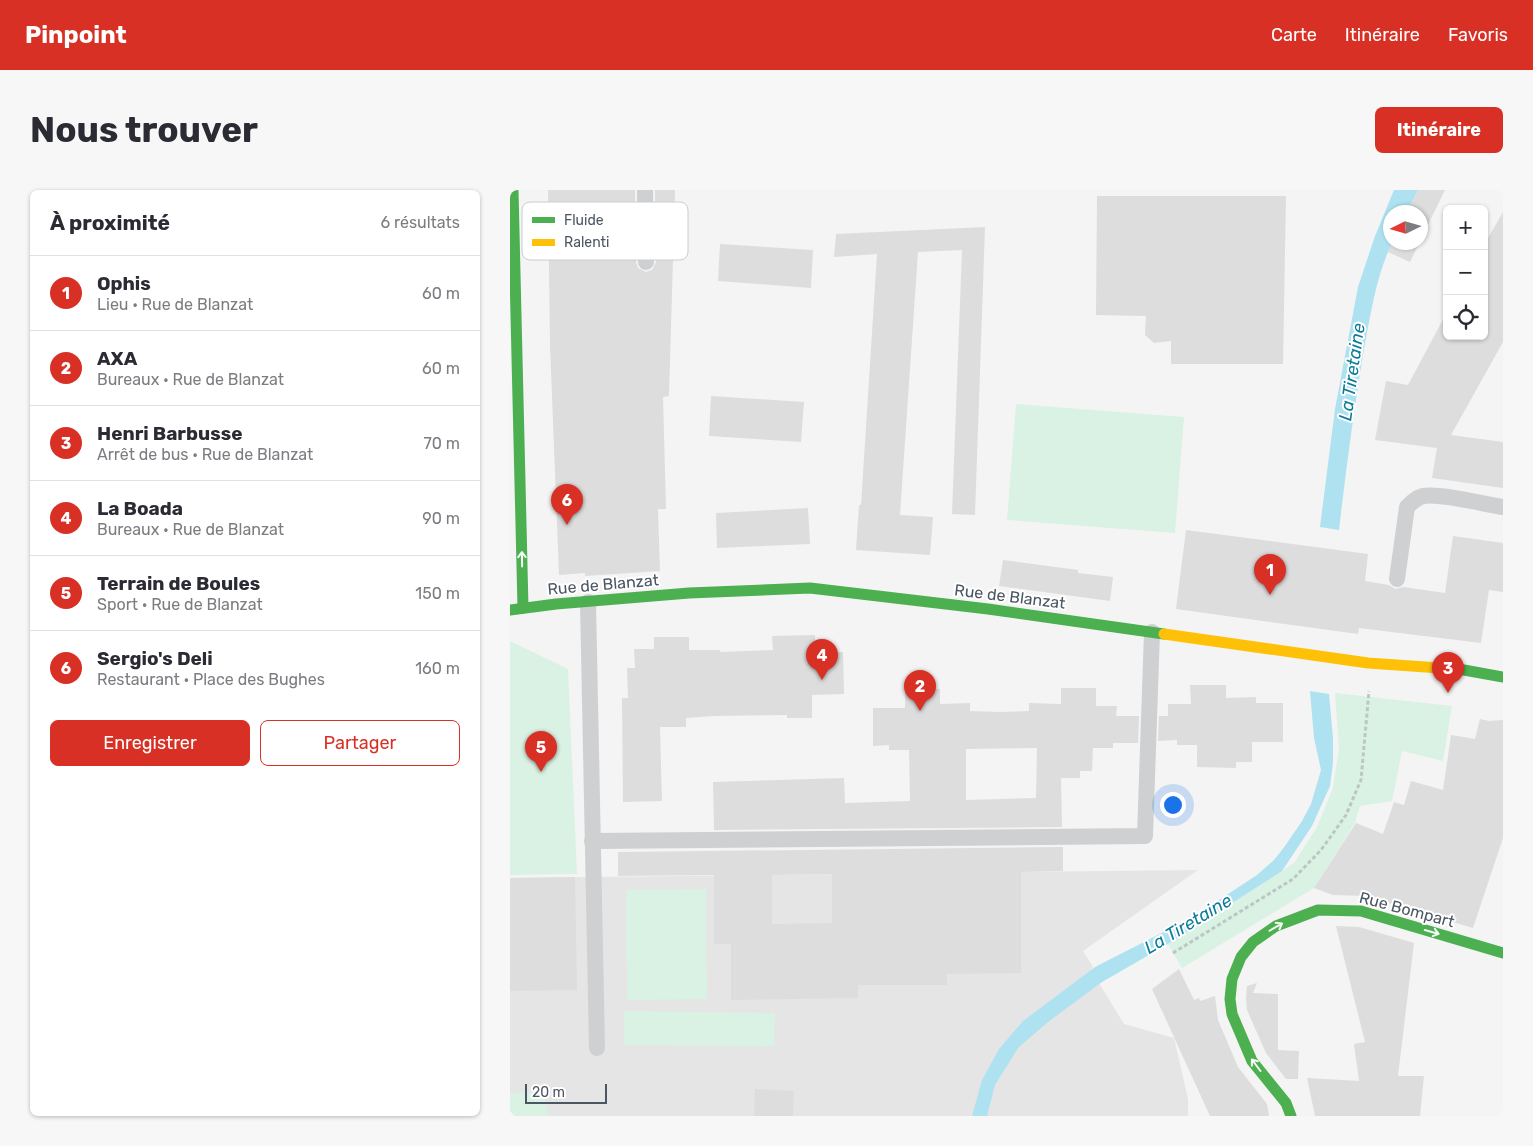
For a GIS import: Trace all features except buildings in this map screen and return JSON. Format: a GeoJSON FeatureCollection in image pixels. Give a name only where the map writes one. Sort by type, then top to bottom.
{"type":"FeatureCollection","features":[{"type":"Feature","properties":{"kind":"street"},"geometry":{"type":"LineString","coordinates":[[513,190],[523,608]]}},
{"type":"Feature","properties":{"kind":"street","name":"Rue de Blanzat"},"geometry":{"type":"LineString","coordinates":[[510,610],[688,593],[810,588],[1368,662],[1464,670],[1503,677]]}},
{"type":"Feature","properties":{"kind":"street","name":"Rue Bompart"},"geometry":{"type":"LineString","coordinates":[[1291,1116],[1286,1103],[1252,1061],[1232,1014],[1230,999],[1232,979],[1241,957],[1253,942],[1276,926],[1318,910],[1361,911],[1503,953]]}},
{"type":"Feature","properties":{"kind":"lane"},"geometry":{"type":"LineString","coordinates":[[1396,579],[1407,508],[1412,501],[1422,496],[1435,496],[1503,507]]}},
{"type":"Feature","properties":{"kind":"lane"},"geometry":{"type":"LineString","coordinates":[[588,602],[597,1048]]}},
{"type":"Feature","properties":{"kind":"lane"},"geometry":{"type":"LineString","coordinates":[[592,841],[1146,836],[1152,632]]}},
{"type":"Feature","properties":{"kind":"path"},"geometry":{"type":"LineString","coordinates":[[1173,953],[1293,879],[1321,850],[1341,822],[1353,801],[1361,780],[1369,696],[1368,662]]}},
{"type":"Feature","properties":{"kind":"shaded area"},"geometry":{"type":"Polygon","coordinates":[[[1198,870],[1083,951],[1093,967],[1091,970],[1124,1024],[1174,1038],[1188,1099],[1188,1116],[510,1116],[510,878],[1198,870]]]}},
{"type":"Feature","properties":{"kind":"green space"},"geometry":{"type":"Polygon","coordinates":[[[1016,404],[1184,417],[1175,533],[1007,520],[1016,404]]]}},
{"type":"Feature","properties":{"kind":"green space"},"geometry":{"type":"Polygon","coordinates":[[[510,641],[568,669],[577,874],[510,875],[510,641]]]}},
{"type":"Feature","properties":{"kind":"green space"},"geometry":{"type":"Polygon","coordinates":[[[1335,693],[1452,706],[1443,761],[1402,751],[1392,801],[1360,806],[1355,823],[1314,888],[1182,968],[1168,944],[1294,863],[1317,827],[1333,788],[1339,748],[1335,693]]]}},
{"type":"Feature","properties":{"kind":"green space"},"geometry":{"type":"Polygon","coordinates":[[[706,889],[707,999],[627,1000],[626,890],[706,889]]]}},
{"type":"Feature","properties":{"kind":"green space"},"geometry":{"type":"Polygon","coordinates":[[[624,1011],[775,1013],[774,1046],[624,1045],[624,1011]]]}},
{"type":"Feature","properties":{"kind":"green space"},"geometry":{"type":"Polygon","coordinates":[[[544,1092],[548,1116],[510,1116],[510,1093],[544,1092]]]}},
{"type":"Feature","properties":{"kind":"water"},"geometry":{"type":"Polygon","coordinates":[[[1394,190],[1418,190],[1410,205],[1388,205],[1394,190]]]}},
{"type":"Feature","properties":{"kind":"water","name":"La Tiretaine"},"geometry":{"type":"Polygon","coordinates":[[[1383,217],[1383,250],[1389,250],[1378,282],[1364,349],[1350,439],[1339,530],[1320,527],[1335,409],[1358,287],[1383,217]]]}},
{"type":"Feature","properties":{"kind":"water","name":"La Tiretaine"},"geometry":{"type":"Polygon","coordinates":[[[1310,691],[1329,694],[1333,738],[1333,763],[1330,786],[1312,826],[1282,871],[1168,944],[1102,982],[1048,1022],[1018,1048],[995,1085],[987,1116],[972,1116],[982,1080],[999,1049],[1023,1021],[1095,967],[1193,917],[1257,875],[1274,860],[1302,821],[1311,804],[1321,770],[1314,738],[1310,691]]]}},
{"type":"Feature","properties":{"kind":"traffic: fast"},"geometry":{"type":"LineString","coordinates":[[513,190],[523,608]]}},
{"type":"Feature","properties":{"kind":"traffic: fast"},"geometry":{"type":"LineString","coordinates":[[510,610],[556,604],[689,593],[810,588],[988,609],[1164,634]]}},
{"type":"Feature","properties":{"kind":"traffic: fast"},"geometry":{"type":"LineString","coordinates":[[1440,668],[1503,677]]}},
{"type":"Feature","properties":{"kind":"traffic: fast"},"geometry":{"type":"LineString","coordinates":[[1291,1116],[1286,1103],[1252,1061],[1232,1014],[1230,999],[1232,979],[1241,957],[1253,942],[1276,926],[1318,910],[1361,911],[1503,953]]}},
{"type":"Feature","properties":{"kind":"traffic: slow"},"geometry":{"type":"LineString","coordinates":[[1164,634],[1368,663],[1440,668]]}},
{"type":"Feature","properties":{"kind":"place","name":"Sergio's Deli"},"geometry":{"type":"Point","coordinates":[567,525]}},
{"type":"Feature","properties":{"kind":"place","name":"Ophis"},"geometry":{"type":"Point","coordinates":[1270,595]}},
{"type":"Feature","properties":{"kind":"place","name":"La Boada"},"geometry":{"type":"Point","coordinates":[822,680]}},
{"type":"Feature","properties":{"kind":"place","name":"Henri Barbusse"},"geometry":{"type":"Point","coordinates":[1448,693]}},
{"type":"Feature","properties":{"kind":"place","name":"AXA"},"geometry":{"type":"Point","coordinates":[920,711]}},
{"type":"Feature","properties":{"kind":"place","name":"Terrain de Boules"},"geometry":{"type":"Point","coordinates":[541,772]}}]}
